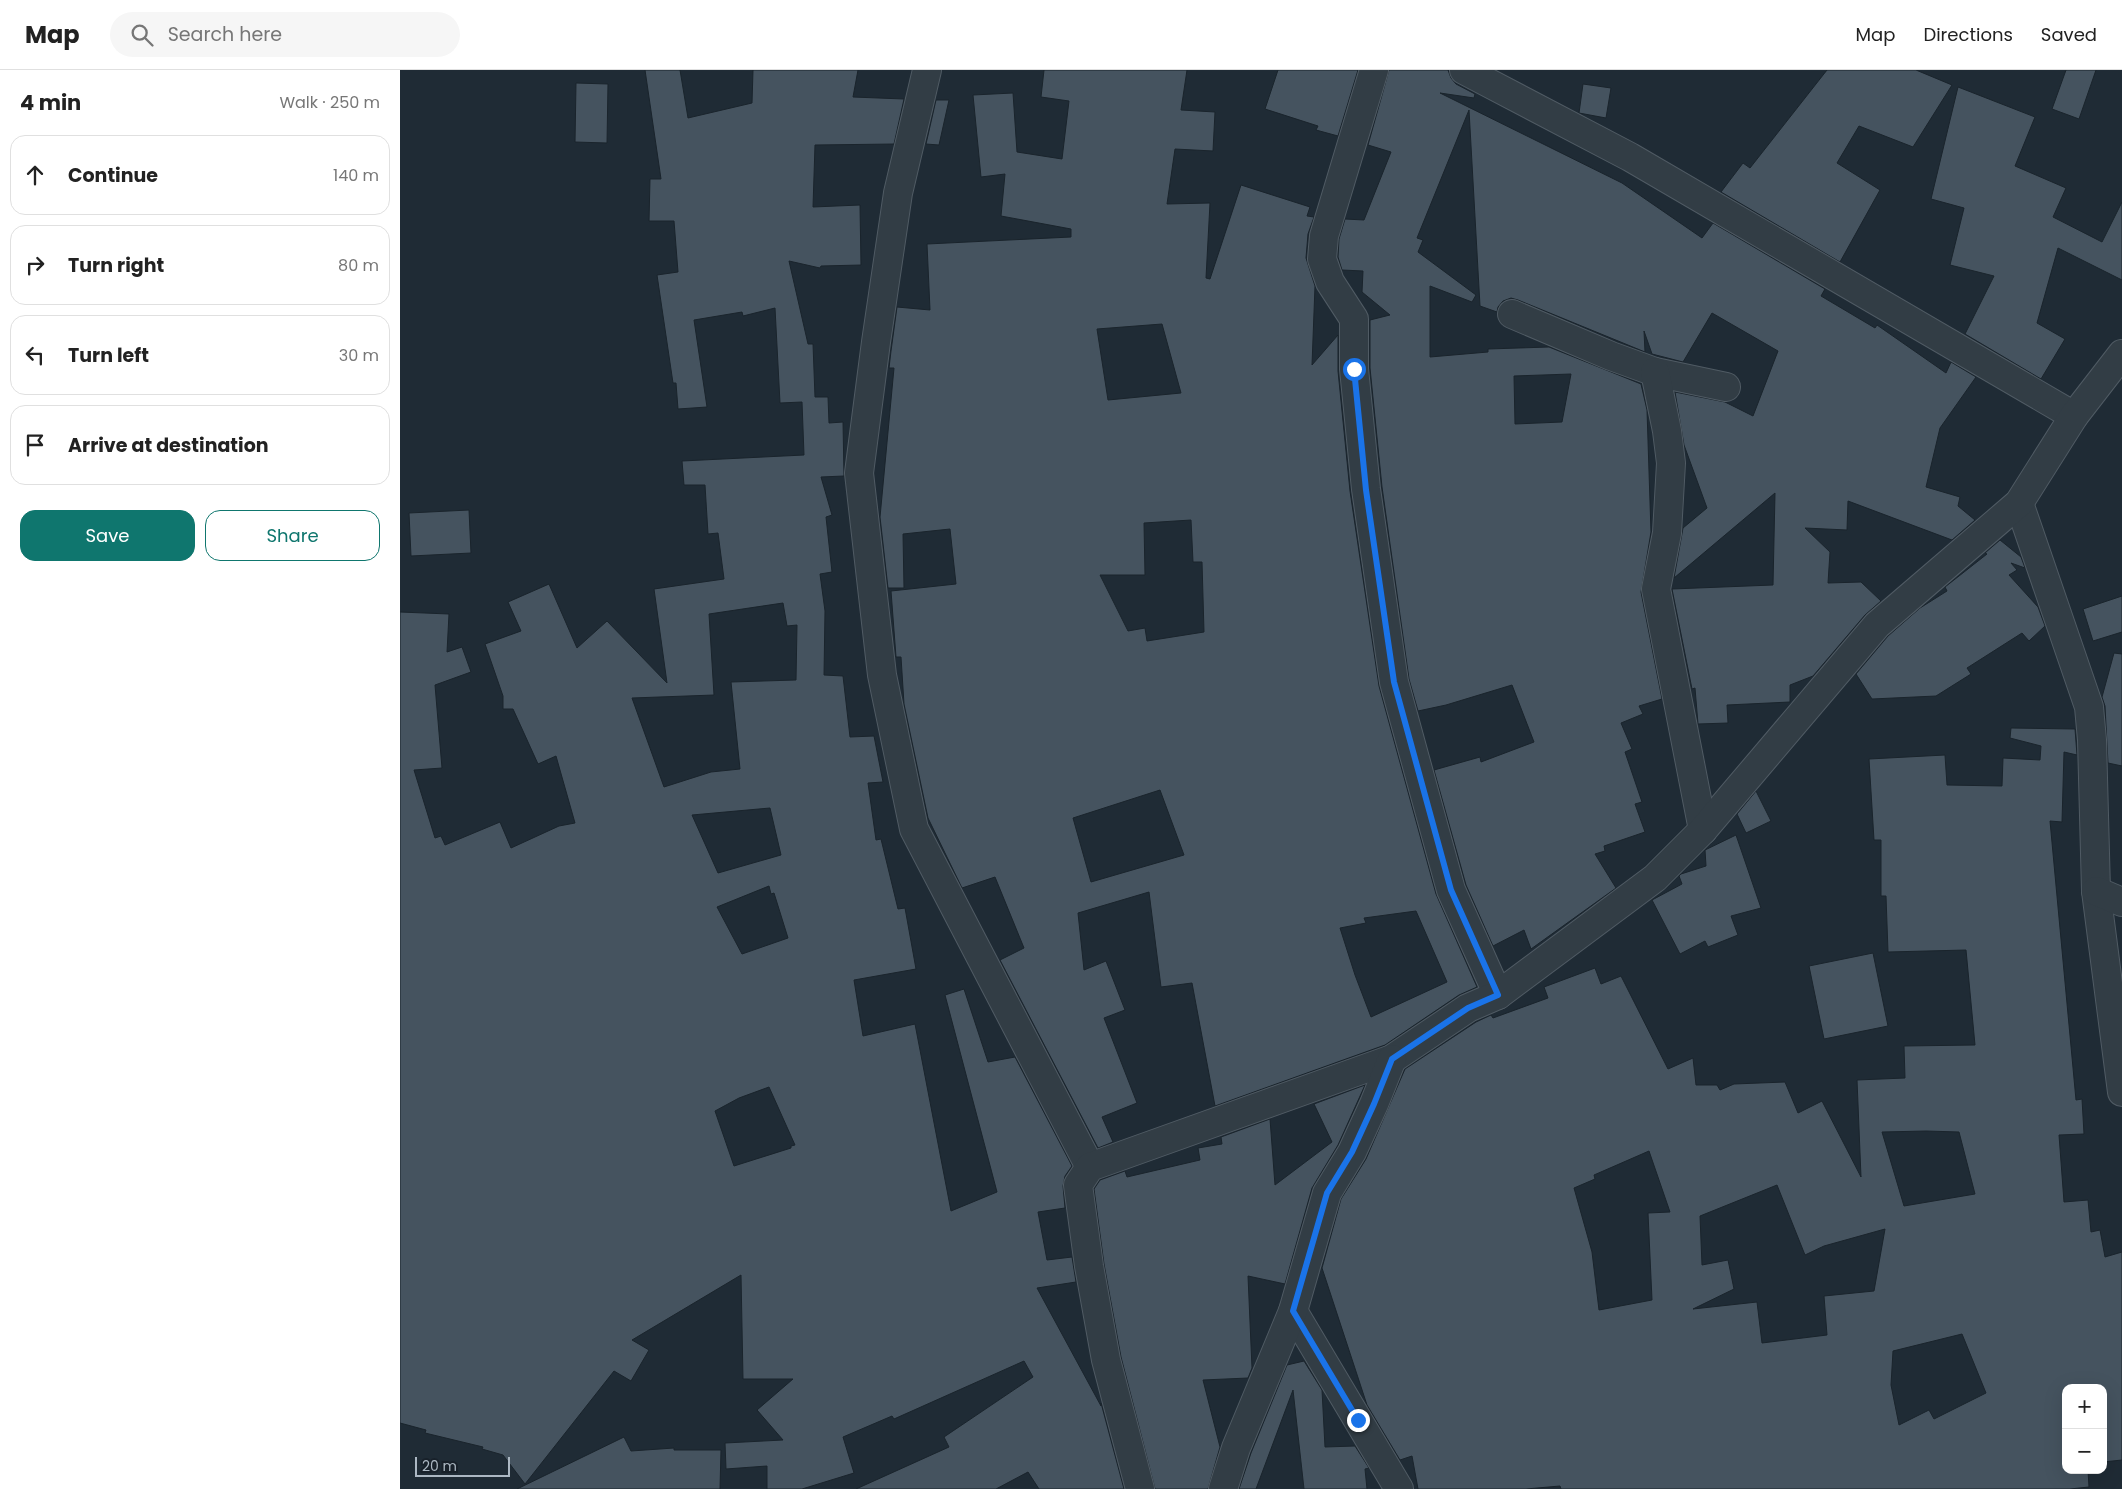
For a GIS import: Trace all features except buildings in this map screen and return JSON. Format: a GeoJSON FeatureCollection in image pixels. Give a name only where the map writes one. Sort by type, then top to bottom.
{"type":"FeatureCollection","features":[{"type":"Feature","properties":{"kind":"street"},"geometry":{"type":"LineString","coordinates":[[927,70],[898,193],[859,473],[882,675],[914,829],[1090,1167]]}},
{"type":"Feature","properties":{"kind":"street"},"geometry":{"type":"LineString","coordinates":[[1374,70],[1324,236],[1322,260],[1330,282],[1354,319],[1354,369],[1366,490],[1394,682],[1451,890],[1498,995]]}},
{"type":"Feature","properties":{"kind":"street"},"geometry":{"type":"LineString","coordinates":[[1464,70],[1630,157],[2074,416]]}},
{"type":"Feature","properties":{"kind":"street"},"geometry":{"type":"LineString","coordinates":[[1512,314],[1611,356],[1655,372],[1726,386]]}},
{"type":"Feature","properties":{"kind":"street"},"geometry":{"type":"LineString","coordinates":[[1140,1489],[1106,1360],[1089,1266],[1078,1185],[1090,1167],[1392,1059],[1468,1008],[1498,995],[1655,878],[1703,830],[1877,625],[2019,503],[2074,416],[2122,354]]}},
{"type":"Feature","properties":{"kind":"street"},"geometry":{"type":"LineString","coordinates":[[1655,372],[1667,431],[1671,463],[1667,533],[1656,589],[1703,830]]}},
{"type":"Feature","properties":{"kind":"street"},"geometry":{"type":"LineString","coordinates":[[2019,503],[2089,707],[2092,740],[2096,891],[2122,1092]]}},
{"type":"Feature","properties":{"kind":"street"},"geometry":{"type":"LineString","coordinates":[[2096,891],[2122,902]]}},
{"type":"Feature","properties":{"kind":"street"},"geometry":{"type":"LineString","coordinates":[[1223,1489],[1236,1448],[1293,1311],[1327,1193],[1352,1152],[1392,1059]]}},
{"type":"Feature","properties":{"kind":"street"},"geometry":{"type":"LineString","coordinates":[[1293,1311],[1399,1489]]}},
{"type":"Feature","properties":{"kind":"route"},"geometry":{"type":"LineString","coordinates":[[1354,369],[1366,490],[1394,682],[1451,890],[1498,995],[1468,1008],[1392,1059],[1352,1152],[1327,1193],[1293,1311],[1358,1420]]}}]}
